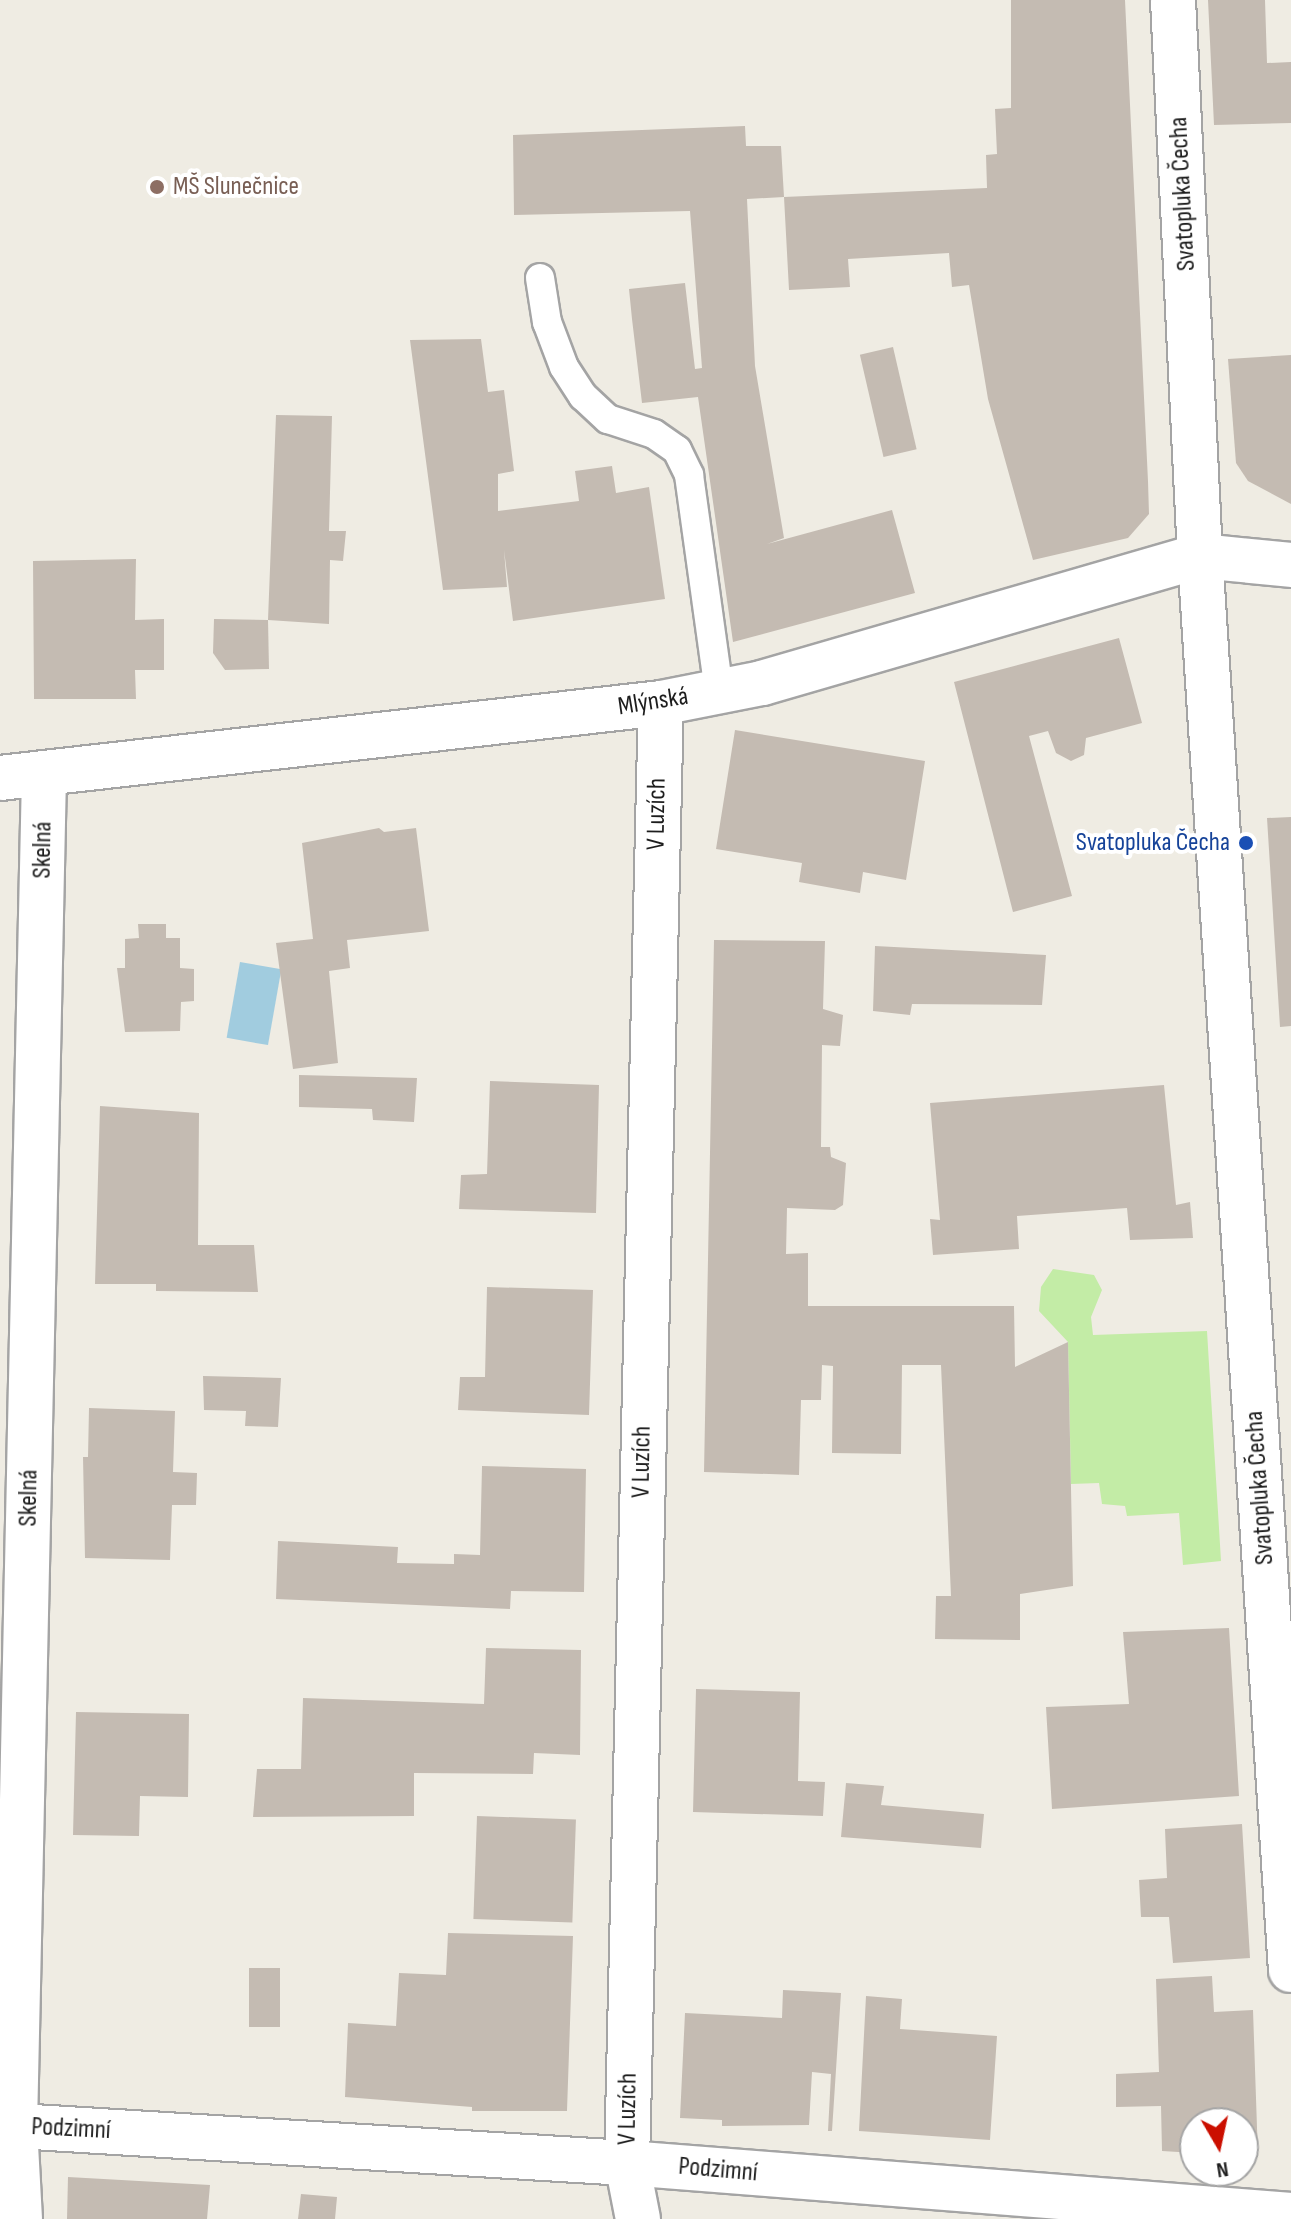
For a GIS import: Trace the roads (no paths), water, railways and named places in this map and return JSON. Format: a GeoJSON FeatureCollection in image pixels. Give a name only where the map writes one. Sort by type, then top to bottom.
{"type":"FeatureCollection","features":[{"type":"Feature","properties":{"kind":"street","name":"Svatopluka Čecha"},"geometry":{"type":"LineString","coordinates":[[1173,0],[1200,556],[1291,1970]]}},
{"type":"Feature","properties":{"kind":"street","name":"Mlýnská"},"geometry":{"type":"LineString","coordinates":[[0,778],[44,776],[661,703],[719,691],[1200,556],[1291,565]]}},
{"type":"Feature","properties":{"kind":"street","name":"V Luzích"},"geometry":{"type":"LineString","coordinates":[[638,2219],[627,2163],[661,703]]}},
{"type":"Feature","properties":{"kind":"street","name":"Skelná"},"geometry":{"type":"LineString","coordinates":[[20,2219],[8,2125],[44,776]]}},
{"type":"Feature","properties":{"kind":"street","name":"Podzimní"},"geometry":{"type":"LineString","coordinates":[[8,2125],[627,2163],[1291,2215]]}},
{"type":"Feature","properties":{"kind":"lane"},"geometry":{"type":"LineString","coordinates":[[540,278],[547,322],[564,367],[583,396],[608,419],[654,434],[677,450],[689,475],[719,691]]}},
{"type":"Feature","properties":{"kind":"water"},"geometry":{"type":"Polygon","coordinates":[[[240,962],[281,969],[268,1045],[227,1038],[240,962]]]}},
{"type":"Feature","properties":{"kind":"place","name":"MŠ Slunečnice"},"geometry":{"type":"Point","coordinates":[157,187]}},
{"type":"Feature","properties":{"kind":"place","name":"Svatopluka Čecha"},"geometry":{"type":"Point","coordinates":[1246,843]}}]}
